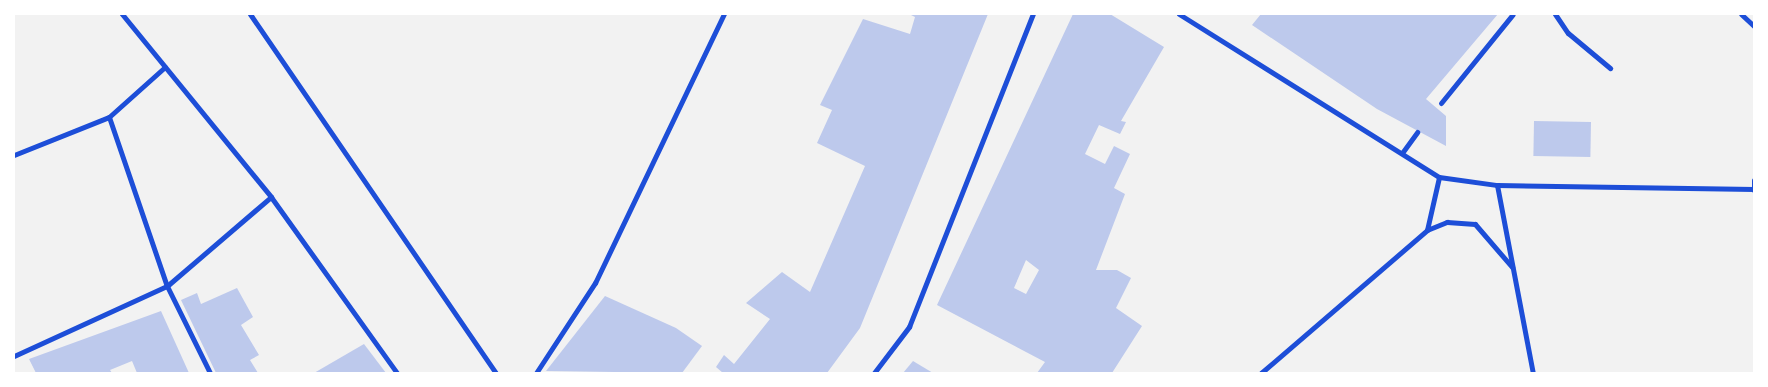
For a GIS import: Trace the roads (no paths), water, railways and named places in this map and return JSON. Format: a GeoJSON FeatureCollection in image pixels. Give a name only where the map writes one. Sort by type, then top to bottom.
{"type":"FeatureCollection","features":[{"type":"Feature","properties":{"kind":"street"},"geometry":{"type":"LineString","coordinates":[[122,14],[271,197],[397,373]]}},
{"type":"Feature","properties":{"kind":"street"},"geometry":{"type":"LineString","coordinates":[[250,14],[496,373]]}},
{"type":"Feature","properties":{"kind":"street"},"geometry":{"type":"LineString","coordinates":[[536,373],[595,283],[724,14]]}},
{"type":"Feature","properties":{"kind":"street"},"geometry":{"type":"LineString","coordinates":[[874,373],[909,327],[1033,14]]}},
{"type":"Feature","properties":{"kind":"street"},"geometry":{"type":"LineString","coordinates":[[1179,14],[1402,152],[1439,177],[1497,185],[1754,190],[1754,180]]}},
{"type":"Feature","properties":{"kind":"street"},"geometry":{"type":"LineString","coordinates":[[1441,103],[1513,14]]}},
{"type":"Feature","properties":{"kind":"street"},"geometry":{"type":"LineString","coordinates":[[1555,14],[1568,33],[1610,68]]}},
{"type":"Feature","properties":{"kind":"street"},"geometry":{"type":"LineString","coordinates":[[1741,14],[1754,26]]}},
{"type":"Feature","properties":{"kind":"street"},"geometry":{"type":"LineString","coordinates":[[14,154],[109,118],[165,67]]}},
{"type":"Feature","properties":{"kind":"street"},"geometry":{"type":"LineString","coordinates":[[109,118],[167,286],[210,373]]}},
{"type":"Feature","properties":{"kind":"street"},"geometry":{"type":"LineString","coordinates":[[1402,152],[1417,132]]}},
{"type":"Feature","properties":{"kind":"street"},"geometry":{"type":"LineString","coordinates":[[1427,230],[1439,177]]}},
{"type":"Feature","properties":{"kind":"street"},"geometry":{"type":"LineString","coordinates":[[1497,185],[1533,373]]}},
{"type":"Feature","properties":{"kind":"street"},"geometry":{"type":"LineString","coordinates":[[14,356],[167,286],[271,197]]}},
{"type":"Feature","properties":{"kind":"street"},"geometry":{"type":"LineString","coordinates":[[1261,373],[1427,230],[1447,222],[1475,224],[1512,268]]}}]}
